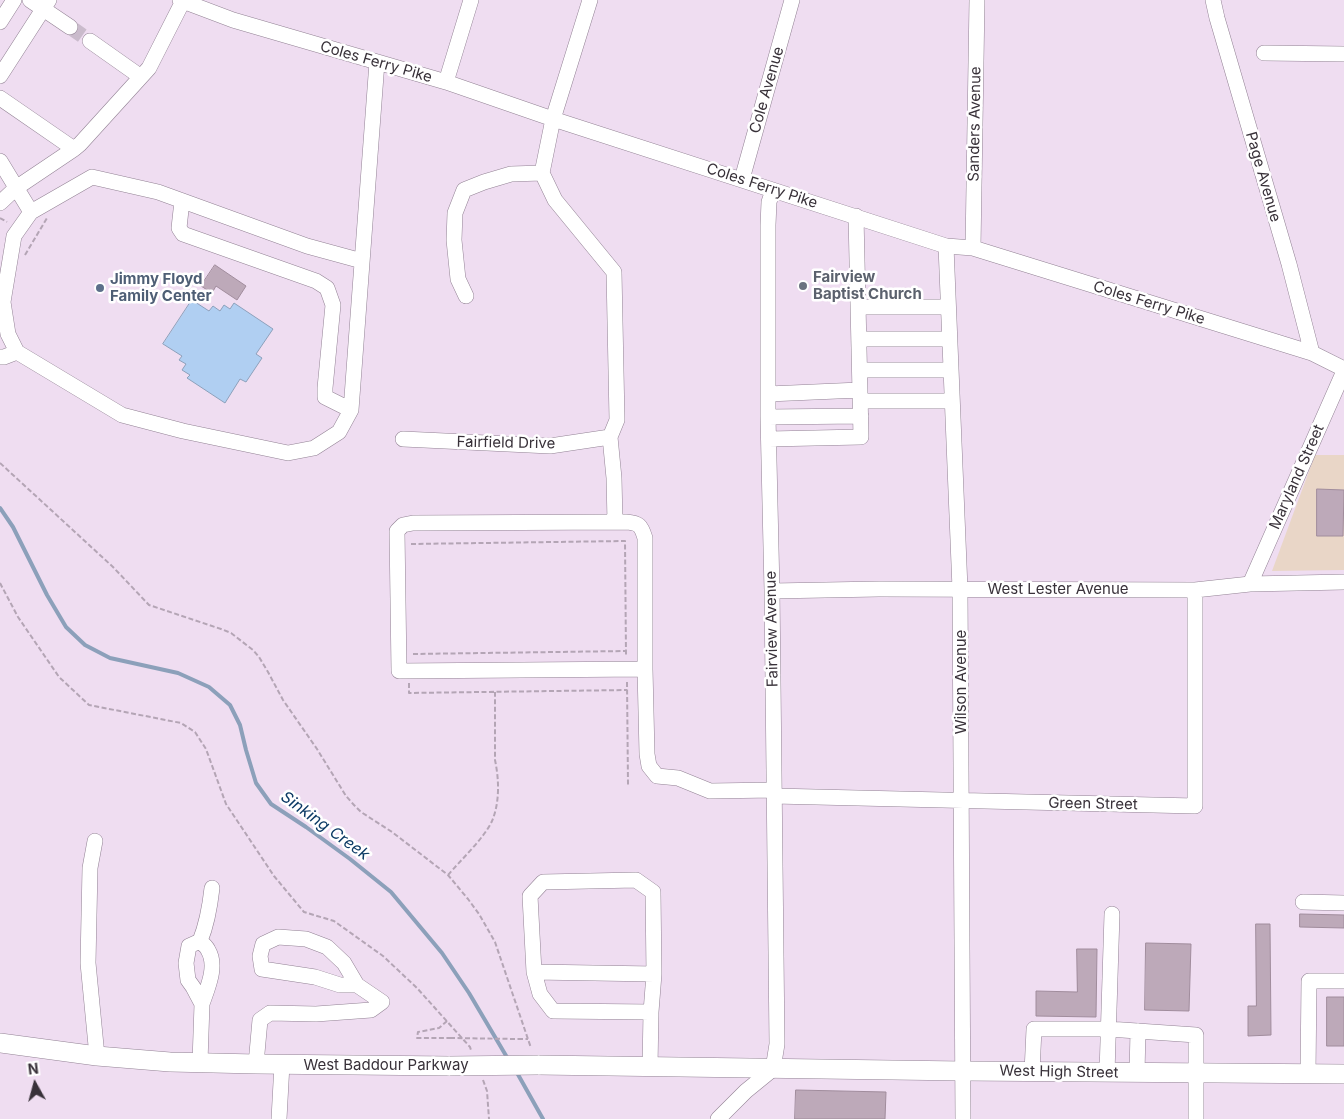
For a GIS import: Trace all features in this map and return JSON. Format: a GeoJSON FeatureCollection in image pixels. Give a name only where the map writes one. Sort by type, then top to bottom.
{"type":"FeatureCollection","features":[{"type":"Feature","properties":{"kind":"main road","name":"West Baddour Parkway"},"geometry":{"type":"LineString","coordinates":[[0,1043],[48,1051],[170,1062],[773,1069]]}},
{"type":"Feature","properties":{"kind":"main road","name":"West High Street"},"geometry":{"type":"LineString","coordinates":[[773,1069],[1344,1074]]}},
{"type":"Feature","properties":{"kind":"street"},"geometry":{"type":"LineString","coordinates":[[0,22],[14,0]]}},
{"type":"Feature","properties":{"kind":"street"},"geometry":{"type":"LineString","coordinates":[[30,0],[46,4],[70,27]]}},
{"type":"Feature","properties":{"kind":"street"},"geometry":{"type":"LineString","coordinates":[[446,82],[471,0]]}},
{"type":"Feature","properties":{"kind":"street"},"geometry":{"type":"LineString","coordinates":[[590,0],[553,119],[542,173],[554,200],[614,272],[617,420],[610,437],[614,478],[615,522]]}},
{"type":"Feature","properties":{"kind":"street","name":"Cole Avenue"},"geometry":{"type":"LineString","coordinates":[[742,179],[792,0]]}},
{"type":"Feature","properties":{"kind":"street","name":"Sanders Avenue"},"geometry":{"type":"LineString","coordinates":[[973,248],[976,0]]}},
{"type":"Feature","properties":{"kind":"street","name":"Page Avenue"},"geometry":{"type":"LineString","coordinates":[[1214,0],[1217,18],[1289,264],[1312,353]]}},
{"type":"Feature","properties":{"kind":"street"},"geometry":{"type":"LineString","coordinates":[[0,203],[16,188],[80,144],[141,77],[149,68],[182,1]]}},
{"type":"Feature","properties":{"kind":"street","name":"Coles Ferry Pike"},"geometry":{"type":"LineString","coordinates":[[182,1],[233,20],[446,82],[553,119],[946,246],[973,248],[1312,353],[1344,370]]}},
{"type":"Feature","properties":{"kind":"street"},"geometry":{"type":"LineString","coordinates":[[0,76],[46,4]]}},
{"type":"Feature","properties":{"kind":"street"},"geometry":{"type":"LineString","coordinates":[[90,41],[141,77]]}},
{"type":"Feature","properties":{"kind":"street"},"geometry":{"type":"LineString","coordinates":[[1264,53],[1344,54]]}},
{"type":"Feature","properties":{"kind":"street"},"geometry":{"type":"LineString","coordinates":[[362,262],[307,246],[158,192],[92,177],[31,212],[14,236],[4,302],[8,334],[17,352],[122,415],[183,431],[288,453],[314,448],[339,432],[351,410],[377,62]]}},
{"type":"Feature","properties":{"kind":"street"},"geometry":{"type":"LineString","coordinates":[[0,98],[74,149]]}},
{"type":"Feature","properties":{"kind":"street"},"geometry":{"type":"LineString","coordinates":[[0,161],[31,212]]}},
{"type":"Feature","properties":{"kind":"street"},"geometry":{"type":"LineString","coordinates":[[466,296],[458,279],[454,240],[455,213],[464,190],[511,174],[542,173]]}},
{"type":"Feature","properties":{"kind":"street","name":"Fairview Avenue"},"geometry":{"type":"LineString","coordinates":[[773,190],[769,202],[768,224],[768,439],[772,591],[777,1044],[773,1069]]}},
{"type":"Feature","properties":{"kind":"street"},"geometry":{"type":"LineString","coordinates":[[182,201],[179,228],[183,234],[316,281],[328,288],[333,305],[325,397],[351,410]]}},
{"type":"Feature","properties":{"kind":"street"},"geometry":{"type":"LineString","coordinates":[[768,439],[862,437],[856,216]]}},
{"type":"Feature","properties":{"kind":"street","name":"Wilson Avenue"},"geometry":{"type":"LineString","coordinates":[[946,246],[960,589],[963,1119]]}},
{"type":"Feature","properties":{"kind":"street"},"geometry":{"type":"LineString","coordinates":[[858,307],[948,307]]}},
{"type":"Feature","properties":{"kind":"street"},"geometry":{"type":"LineString","coordinates":[[859,339],[949,339]]}},
{"type":"Feature","properties":{"kind":"street"},"geometry":{"type":"LineString","coordinates":[[0,357],[17,352]]}},
{"type":"Feature","properties":{"kind":"street"},"geometry":{"type":"LineString","coordinates":[[860,370],[951,370]]}},
{"type":"Feature","properties":{"kind":"street","name":"Maryland Street"},"geometry":{"type":"LineString","coordinates":[[1250,584],[1344,370]]}},
{"type":"Feature","properties":{"kind":"street"},"geometry":{"type":"LineString","coordinates":[[768,394],[861,402],[952,401]]}},
{"type":"Feature","properties":{"kind":"street"},"geometry":{"type":"LineString","coordinates":[[768,417],[861,402]]}},
{"type":"Feature","properties":{"kind":"street","name":"Fairfield Drive"},"geometry":{"type":"LineString","coordinates":[[403,439],[550,446],[610,437]]}},
{"type":"Feature","properties":{"kind":"street"},"geometry":{"type":"LineString","coordinates":[[413,523],[636,523],[642,528],[645,538],[646,669],[399,671],[397,531],[403,525],[413,523]]}},
{"type":"Feature","properties":{"kind":"street","name":"West Lester Avenue"},"geometry":{"type":"LineString","coordinates":[[772,591],[960,589],[1195,590],[1250,584],[1344,582]]}},
{"type":"Feature","properties":{"kind":"street","name":"Green Street"},"geometry":{"type":"LineString","coordinates":[[646,669],[649,766],[657,776],[678,778],[710,792],[962,801],[1195,806],[1195,590]]}},
{"type":"Feature","properties":{"kind":"street"},"geometry":{"type":"LineString","coordinates":[[95,841],[90,868],[88,963],[97,1056]]}},
{"type":"Feature","properties":{"kind":"street"},"geometry":{"type":"LineString","coordinates":[[650,1067],[654,974],[653,892],[636,880],[543,882],[530,896],[534,972],[540,994],[553,1011],[651,1012]]}},
{"type":"Feature","properties":{"kind":"street"},"geometry":{"type":"LineString","coordinates":[[202,1004],[188,980],[186,963],[189,946],[200,941],[209,913],[212,888]]}},
{"type":"Feature","properties":{"kind":"street"},"geometry":{"type":"LineString","coordinates":[[1303,902],[1344,903]]}},
{"type":"Feature","properties":{"kind":"street"},"geometry":{"type":"LineString","coordinates":[[1107,1073],[1112,914]]}},
{"type":"Feature","properties":{"kind":"street"},"geometry":{"type":"LineString","coordinates":[[256,1064],[260,1020],[270,1013],[316,1014],[371,1010],[382,1002],[357,985],[344,964],[327,948],[306,939],[278,937],[263,944],[260,956],[262,969],[315,977],[340,985],[357,985]]}},
{"type":"Feature","properties":{"kind":"street"},"geometry":{"type":"LineString","coordinates":[[200,941],[208,950],[212,960],[211,973],[202,1004],[200,1062]]}},
{"type":"Feature","properties":{"kind":"street"},"geometry":{"type":"LineString","coordinates":[[534,972],[654,974]]}},
{"type":"Feature","properties":{"kind":"street"},"geometry":{"type":"LineString","coordinates":[[1308,1074],[1309,980],[1344,981]]}},
{"type":"Feature","properties":{"kind":"street"},"geometry":{"type":"LineString","coordinates":[[1032,1072],[1034,1029],[1108,1029],[1196,1035],[1196,1119]]}},
{"type":"Feature","properties":{"kind":"street"},"geometry":{"type":"LineString","coordinates":[[1137,1073],[1138,1031]]}},
{"type":"Feature","properties":{"kind":"street"},"geometry":{"type":"LineString","coordinates":[[279,1119],[282,1064]]}},
{"type":"Feature","properties":{"kind":"street"},"geometry":{"type":"LineString","coordinates":[[718,1119],[746,1091],[773,1069]]}},
{"type":"Feature","properties":{"kind":"path"},"geometry":{"type":"LineString","coordinates":[[11,254],[50,212]]}},
{"type":"Feature","properties":{"kind":"path"},"geometry":{"type":"LineString","coordinates":[[0,463],[113,567],[150,605],[231,633],[254,650],[283,700],[354,805],[448,875],[479,914],[495,942],[531,1048]]}},
{"type":"Feature","properties":{"kind":"path"},"geometry":{"type":"LineString","coordinates":[[404,544],[625,541],[626,657]]}},
{"type":"Feature","properties":{"kind":"path"},"geometry":{"type":"LineString","coordinates":[[0,583],[18,617],[59,677],[89,705],[181,723],[195,732],[206,749],[226,804],[274,876],[304,912],[334,921],[382,956],[417,988],[470,1047],[474,1056]]}},
{"type":"Feature","properties":{"kind":"path"},"geometry":{"type":"LineString","coordinates":[[409,654],[626,651]]}},
{"type":"Feature","properties":{"kind":"path"},"geometry":{"type":"LineString","coordinates":[[627,678],[628,785]]}},
{"type":"Feature","properties":{"kind":"path"},"geometry":{"type":"LineString","coordinates":[[409,680],[409,693],[627,690]]}},
{"type":"Feature","properties":{"kind":"path"},"geometry":{"type":"LineString","coordinates":[[448,875],[488,828],[494,814],[498,798],[495,760],[495,692]]}},
{"type":"Feature","properties":{"kind":"path"},"geometry":{"type":"LineString","coordinates":[[447,1021],[439,1028],[418,1032],[417,1038],[528,1039]]}},
{"type":"Feature","properties":{"kind":"path"},"geometry":{"type":"LineString","coordinates":[[480,1073],[487,1091],[489,1119]]}},
{"type":"Feature","properties":{"kind":"shaded area"},"geometry":{"type":"Polygon","coordinates":[[[1315,455],[1344,455],[1344,570],[1272,571],[1315,455]]]}},
{"type":"Feature","properties":{"kind":"water"},"geometry":{"type":"Polygon","coordinates":[[[192,300],[209,311],[213,306],[220,311],[224,305],[230,309],[234,303],[273,329],[256,354],[262,358],[246,382],[240,379],[225,403],[187,378],[190,375],[182,370],[186,364],[179,360],[182,356],[163,344],[192,300]]]}},
{"type":"Feature","properties":{"kind":"building"},"geometry":{"type":"Polygon","coordinates":[[[215,265],[246,286],[237,300],[216,286],[212,293],[201,286],[215,265]]]}},
{"type":"Feature","properties":{"kind":"building"},"geometry":{"type":"Polygon","coordinates":[[[1317,489],[1344,490],[1343,536],[1317,536],[1317,489]]]}},
{"type":"Feature","properties":{"kind":"building"},"geometry":{"type":"Polygon","coordinates":[[[1300,914],[1344,915],[1344,928],[1300,927],[1300,914]]]}},
{"type":"Feature","properties":{"kind":"building"},"geometry":{"type":"Polygon","coordinates":[[[1256,924],[1270,924],[1271,1035],[1248,1036],[1248,1006],[1256,1006],[1256,924]]]}},
{"type":"Feature","properties":{"kind":"building"},"geometry":{"type":"Polygon","coordinates":[[[1146,943],[1191,944],[1189,1011],[1145,1010],[1146,943]]]}},
{"type":"Feature","properties":{"kind":"building"},"geometry":{"type":"Polygon","coordinates":[[[1077,949],[1097,949],[1096,1017],[1036,1016],[1036,991],[1077,992],[1077,949]]]}},
{"type":"Feature","properties":{"kind":"building"},"geometry":{"type":"Polygon","coordinates":[[[1327,997],[1344,997],[1344,1046],[1327,1046],[1327,997]]]}},
{"type":"Feature","properties":{"kind":"building"},"geometry":{"type":"Polygon","coordinates":[[[796,1090],[886,1092],[885,1119],[795,1119],[796,1090]]]}},
{"type":"Feature","properties":{"kind":"waterway","name":"Sinking Creek"},"geometry":{"type":"LineString","coordinates":[[0,508],[13,527],[47,595],[66,627],[85,645],[110,658],[178,673],[209,687],[230,705],[240,725],[256,783],[271,804],[350,859],[391,892],[442,953],[469,993],[508,1059]]}},
{"type":"Feature","properties":{"kind":"waterway","name":"Sinking Creek"},"geometry":{"type":"LineString","coordinates":[[516,1071],[543,1119]]}},
{"type":"Feature","properties":{"kind":"tunnel"},"geometry":{"type":"LineString","coordinates":[[70,27],[90,41]]}},
{"type":"Feature","properties":{"kind":"place","name":"Fairview Baptist Church"},"geometry":{"type":"Point","coordinates":[803,286]}},
{"type":"Feature","properties":{"kind":"place","name":"Jimmy Floyd Family Center"},"geometry":{"type":"Point","coordinates":[100,288]}}]}
